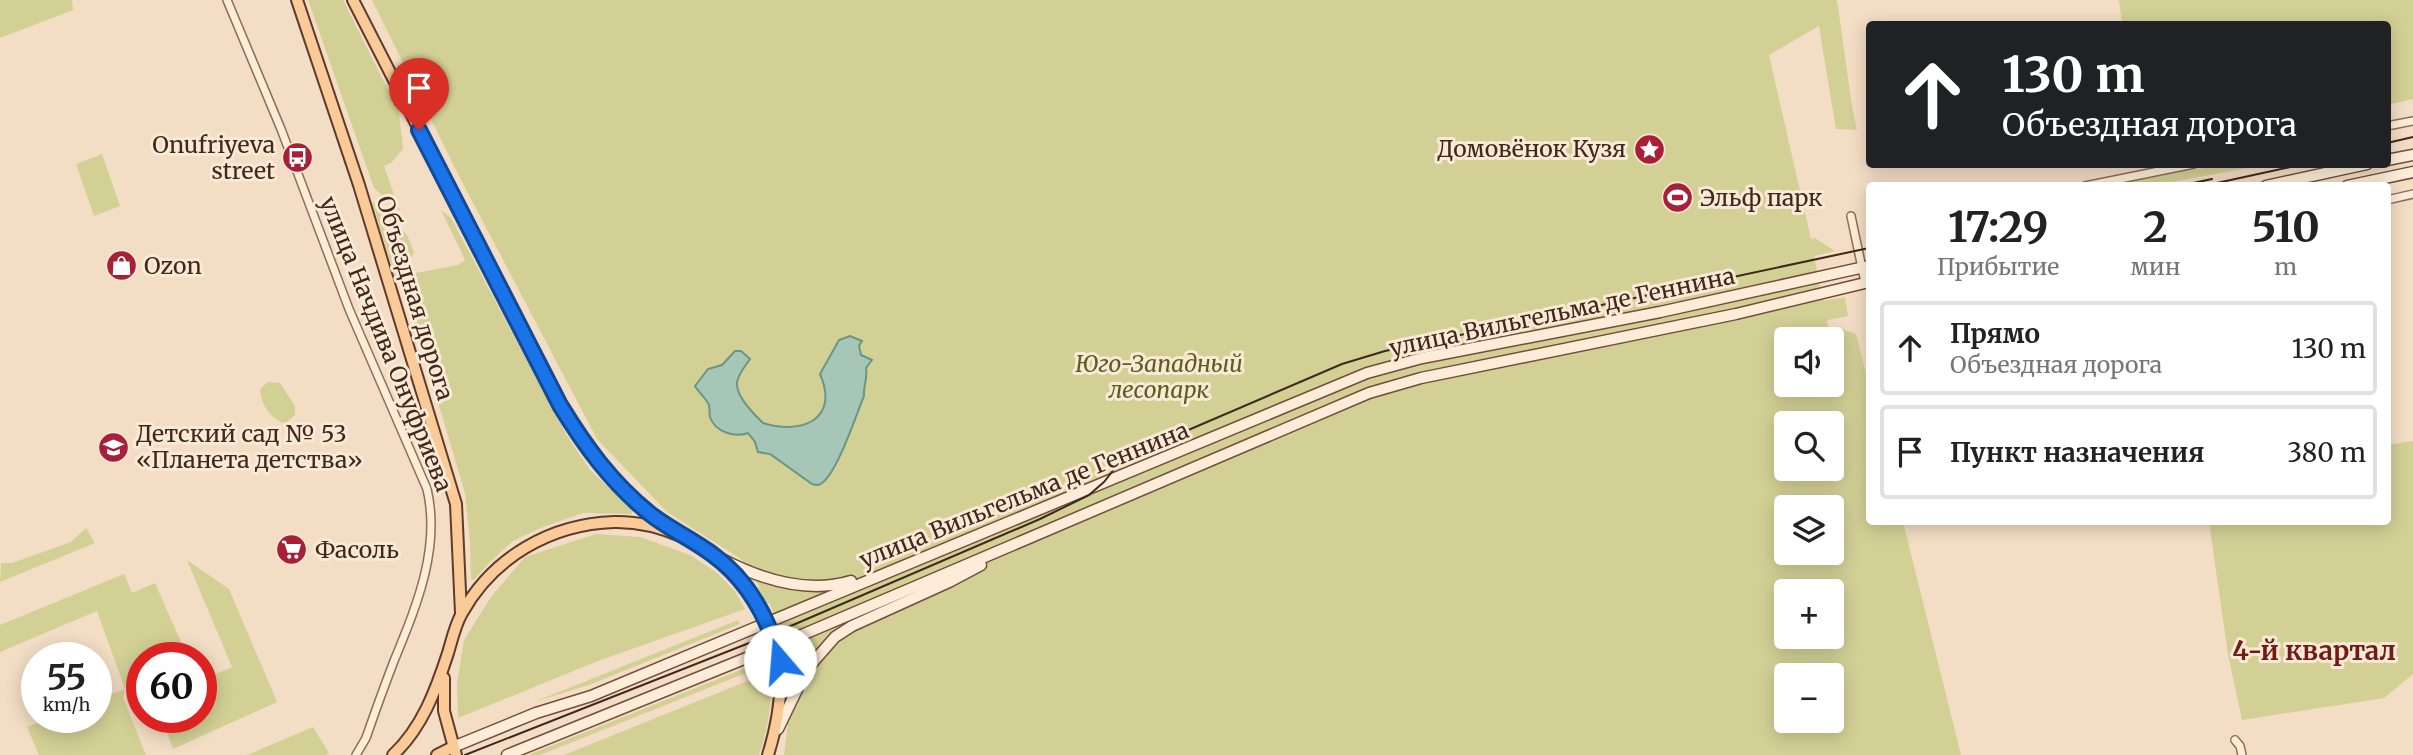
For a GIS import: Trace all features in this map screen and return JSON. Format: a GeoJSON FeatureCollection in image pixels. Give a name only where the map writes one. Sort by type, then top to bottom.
{"type":"FeatureCollection","features":[{"type":"Feature","properties":{"kind":"main road","name":"Объездная дорога"},"geometry":{"type":"LineString","coordinates":[[297,0],[359,185],[456,504],[461,614]]}},
{"type":"Feature","properties":{"kind":"main road"},"geometry":{"type":"LineString","coordinates":[[353,0],[560,405],[598,463],[649,513],[683,537],[754,574],[801,585],[841,584],[885,572]]}},
{"type":"Feature","properties":{"kind":"main road"},"geometry":{"type":"LineString","coordinates":[[2391,159],[2413,155]]}},
{"type":"Feature","properties":{"kind":"main road"},"geometry":{"type":"LineString","coordinates":[[2284,182],[2349,168]]}},
{"type":"Feature","properties":{"kind":"main road"},"geometry":{"type":"LineString","coordinates":[[2366,182],[2413,172]]}},
{"type":"Feature","properties":{"kind":"main road","name":"улица Вильгельма де Геннина"},"geometry":{"type":"LineString","coordinates":[[454,751],[536,713],[591,696],[1367,373],[1413,360],[1635,317],[1866,267]]}},
{"type":"Feature","properties":{"kind":"main road","name":"улица Вильгельма де Геннина"},"geometry":{"type":"LineString","coordinates":[[507,755],[776,646],[1369,393],[1397,384],[1736,314],[1866,282]]}},
{"type":"Feature","properties":{"kind":"main road"},"geometry":{"type":"LineString","coordinates":[[393,755],[416,728],[432,697],[461,614],[496,570],[523,548],[555,532],[592,523],[626,522],[646,525],[683,537]]}},
{"type":"Feature","properties":{"kind":"main road"},"geometry":{"type":"LineString","coordinates":[[772,742],[798,684],[819,653],[835,637],[852,626],[948,582],[1033,536]]}},
{"type":"Feature","properties":{"kind":"main road"},"geometry":{"type":"LineString","coordinates":[[713,554],[740,580],[763,612],[776,646],[782,692],[768,755]]}},
{"type":"Feature","properties":{"kind":"main road"},"geometry":{"type":"LineString","coordinates":[[437,755],[454,751],[444,711],[444,664]]}},
{"type":"Feature","properties":{"kind":"street","name":"улица Начдива Онуфриева"},"geometry":{"type":"LineString","coordinates":[[227,0],[281,129],[349,309],[427,489],[431,506],[430,546],[421,591],[359,751]]}},
{"type":"Feature","properties":{"kind":"street"},"geometry":{"type":"LineString","coordinates":[[2391,125],[2413,121]]}},
{"type":"Feature","properties":{"kind":"street"},"geometry":{"type":"LineString","coordinates":[[2105,182],[2173,168]]}},
{"type":"Feature","properties":{"kind":"street"},"geometry":{"type":"LineString","coordinates":[[2391,199],[2413,194]]}},
{"type":"Feature","properties":{"kind":"street"},"geometry":{"type":"LineString","coordinates":[[1852,216],[1866,267]]}},
{"type":"Feature","properties":{"kind":"street"},"geometry":{"type":"LineString","coordinates":[[2235,740],[2242,755]]}},
{"type":"Feature","properties":{"kind":"green space"},"geometry":{"type":"Polygon","coordinates":[[[0,0],[72,0],[73,10],[0,38],[0,0]]]}},
{"type":"Feature","properties":{"kind":"green space"},"geometry":{"type":"Polygon","coordinates":[[[308,0],[343,0],[399,112],[403,149],[391,163],[384,166],[400,212],[374,188],[308,0]]]}},
{"type":"Feature","properties":{"kind":"green space","name":"Юго-Западный лесопарк"},"geometry":{"type":"Polygon","coordinates":[[[372,0],[1837,0],[1857,130],[1836,129],[1819,26],[1769,55],[1811,239],[1815,238],[1835,251],[1814,256],[1823,301],[1845,297],[1848,316],[1827,320],[1828,327],[1774,327],[1774,397],[1844,397],[1844,330],[1856,334],[1866,374],[1866,525],[1904,525],[1961,755],[784,755],[793,682],[783,636],[769,602],[767,604],[756,587],[760,587],[741,559],[667,512],[597,439],[459,176],[372,0]]]}},
{"type":"Feature","properties":{"kind":"green space"},"geometry":{"type":"Polygon","coordinates":[[[2119,0],[2413,0],[2413,99],[2391,104],[2391,21],[2122,21],[2119,0]]]}},
{"type":"Feature","properties":{"kind":"green space"},"geometry":{"type":"Polygon","coordinates":[[[102,154],[120,206],[94,216],[76,164],[102,154]]]}},
{"type":"Feature","properties":{"kind":"green space"},"geometry":{"type":"Polygon","coordinates":[[[2203,168],[2247,168],[2172,182],[2127,182],[2203,168]]]}},
{"type":"Feature","properties":{"kind":"green space"},"geometry":{"type":"Polygon","coordinates":[[[372,201],[407,235],[414,252],[400,280],[396,281],[372,201]]]}},
{"type":"Feature","properties":{"kind":"green space"},"geometry":{"type":"Polygon","coordinates":[[[441,210],[451,218],[566,434],[590,470],[633,510],[632,514],[583,513],[543,527],[513,541],[474,580],[471,579],[465,493],[408,301],[409,288],[416,273],[458,265],[465,260],[441,210]]]}},
{"type":"Feature","properties":{"kind":"green space"},"geometry":{"type":"Polygon","coordinates":[[[268,382],[280,383],[295,406],[295,415],[285,424],[271,415],[262,400],[260,389],[268,382]]]}},
{"type":"Feature","properties":{"kind":"green space"},"geometry":{"type":"Polygon","coordinates":[[[2413,441],[2413,674],[2384,698],[2242,720],[2228,654],[2209,525],[2391,525],[2391,444],[2413,441]]]}},
{"type":"Feature","properties":{"kind":"green space"},"geometry":{"type":"Polygon","coordinates":[[[86,528],[95,543],[0,582],[1,563],[12,563],[71,542],[86,528]]]}},
{"type":"Feature","properties":{"kind":"green space"},"geometry":{"type":"Polygon","coordinates":[[[596,534],[640,537],[690,555],[717,573],[734,590],[745,609],[598,661],[458,718],[457,684],[464,640],[491,597],[525,557],[596,534]]]}},
{"type":"Feature","properties":{"kind":"green space"},"geometry":{"type":"Polygon","coordinates":[[[187,560],[229,589],[277,702],[217,729],[217,673],[232,667],[187,560]]]}},
{"type":"Feature","properties":{"kind":"green space"},"geometry":{"type":"Polygon","coordinates":[[[124,574],[132,593],[155,583],[181,642],[126,642],[125,689],[112,653],[112,642],[108,642],[97,611],[0,652],[0,625],[124,574]]]}},
{"type":"Feature","properties":{"kind":"green space"},"geometry":{"type":"Polygon","coordinates":[[[738,620],[740,624],[589,685],[534,702],[738,620]]]}},
{"type":"Feature","properties":{"kind":"green space"},"geometry":{"type":"Polygon","coordinates":[[[758,663],[756,669],[540,755],[528,755],[758,663]]]}},
{"type":"Feature","properties":{"kind":"green space"},"geometry":{"type":"Polygon","coordinates":[[[770,669],[769,713],[759,755],[564,755],[760,676],[770,669]]]}},
{"type":"Feature","properties":{"kind":"green space"},"geometry":{"type":"Polygon","coordinates":[[[125,689],[123,698],[126,705],[126,733],[137,733],[146,755],[39,755],[30,733],[112,733],[112,694],[125,689]]]}},
{"type":"Feature","properties":{"kind":"green space"},"geometry":{"type":"Polygon","coordinates":[[[313,727],[329,753],[326,755],[247,755],[313,727]]]}},
{"type":"Feature","properties":{"kind":"green space"},"geometry":{"type":"Polygon","coordinates":[[[167,733],[208,733],[173,749],[167,733]]]}},
{"type":"Feature","properties":{"kind":"shaded area"},"geometry":{"type":"Polygon","coordinates":[[[850,336],[862,341],[859,346],[861,355],[872,360],[866,368],[864,396],[846,442],[828,477],[819,485],[812,484],[770,454],[758,452],[748,433],[732,434],[716,427],[710,417],[708,402],[695,386],[708,369],[722,365],[735,351],[741,351],[750,359],[740,374],[737,385],[741,397],[750,409],[763,423],[791,427],[803,425],[821,413],[825,403],[825,390],[820,374],[839,340],[850,336]]]}},
{"type":"Feature","properties":{"kind":"tram line"},"geometry":{"type":"LineString","coordinates":[[2391,142],[2413,137]]}},
{"type":"Feature","properties":{"kind":"tram line"},"geometry":{"type":"LineString","coordinates":[[2221,182],[2286,168]]}},
{"type":"Feature","properties":{"kind":"tram line"},"geometry":{"type":"LineString","coordinates":[[2198,182],[2212,179]]}},
{"type":"Feature","properties":{"kind":"tram line"},"geometry":{"type":"LineString","coordinates":[[465,755],[772,634],[1040,519],[1089,495],[1104,482],[1123,458],[1342,364],[1385,351],[1866,249]]}},
{"type":"Feature","properties":{"kind":"place","name":"Домовёнок Кузя"},"geometry":{"type":"Point","coordinates":[1649,149]}},
{"type":"Feature","properties":{"kind":"place","name":"Onufriyeva street"},"geometry":{"type":"Point","coordinates":[298,158]}},
{"type":"Feature","properties":{"kind":"place","name":"Эльф парк"},"geometry":{"type":"Point","coordinates":[1677,198]}},
{"type":"Feature","properties":{"kind":"place","name":"Ozon"},"geometry":{"type":"Point","coordinates":[121,266]}},
{"type":"Feature","properties":{"kind":"place","name":"Детский сад № 53 «Планета детства»"},"geometry":{"type":"Point","coordinates":[113,447]}},
{"type":"Feature","properties":{"kind":"place","name":"Фасоль"},"geometry":{"type":"Point","coordinates":[292,550]}},
{"type":"Feature","properties":{"kind":"district","name":"4-й квартал"},"geometry":{"type":"Point","coordinates":[2314,651]}},
{"type":"Feature","properties":{"kind":"route"},"geometry":{"type":"LineString","coordinates":[[419,130],[560,405],[580,437],[598,463],[621,488],[649,513],[713,554],[740,580],[763,612],[780,661]]}}]}
